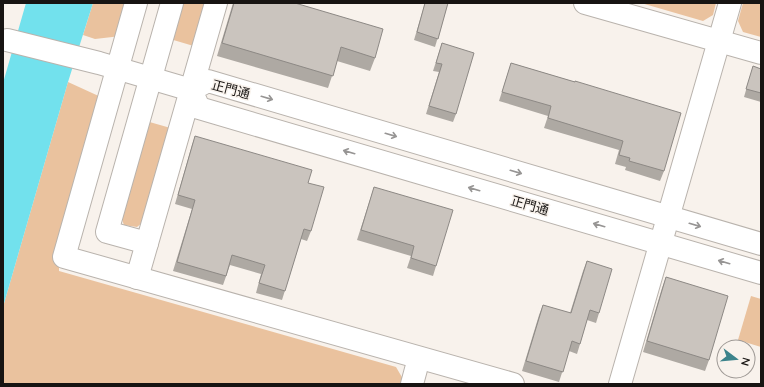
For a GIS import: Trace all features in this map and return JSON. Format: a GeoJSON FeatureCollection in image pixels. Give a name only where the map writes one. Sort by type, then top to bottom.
{"type":"FeatureCollection","features":[{"type":"Feature","properties":{"kind":"street"},"geometry":{"type":"LineString","coordinates":[[136,3],[119,69],[64,257],[512,384]]}},
{"type":"Feature","properties":{"kind":"street"},"geometry":{"type":"LineString","coordinates":[[147,243],[107,232],[172,3]]}},
{"type":"Feature","properties":{"kind":"street"},"geometry":{"type":"LineString","coordinates":[[137,278],[216,3]]}},
{"type":"Feature","properties":{"kind":"street"},"geometry":{"type":"LineString","coordinates":[[586,3],[761,53]]}},
{"type":"Feature","properties":{"kind":"street"},"geometry":{"type":"LineString","coordinates":[[620,384],[730,3]]}},
{"type":"Feature","properties":{"kind":"street"},"geometry":{"type":"LineString","coordinates":[[6,40],[119,69],[191,90]]}},
{"type":"Feature","properties":{"kind":"street","name":"正門通"},"geometry":{"type":"LineString","coordinates":[[761,244],[208,81],[191,90],[199,108],[761,273]]}},
{"type":"Feature","properties":{"kind":"street"},"geometry":{"type":"LineString","coordinates":[[412,384],[420,358]]}},
{"type":"Feature","properties":{"kind":"shaded area"},"geometry":{"type":"Polygon","coordinates":[[[93,3],[130,3],[121,36],[95,39],[83,35],[93,3]]]}},
{"type":"Feature","properties":{"kind":"shaded area"},"geometry":{"type":"Polygon","coordinates":[[[180,3],[210,3],[197,47],[170,39],[180,3]]]}},
{"type":"Feature","properties":{"kind":"shaded area"},"geometry":{"type":"Polygon","coordinates":[[[641,3],[716,3],[713,15],[703,21],[641,3]]]}},
{"type":"Feature","properties":{"kind":"shaded area"},"geometry":{"type":"Polygon","coordinates":[[[743,3],[761,3],[761,37],[743,32],[738,21],[743,3]]]}},
{"type":"Feature","properties":{"kind":"shaded area"},"geometry":{"type":"Polygon","coordinates":[[[68,82],[103,98],[59,253],[59,271],[396,367],[403,379],[402,384],[3,384],[3,307],[68,82]]]}},
{"type":"Feature","properties":{"kind":"shaded area"},"geometry":{"type":"Polygon","coordinates":[[[146,121],[174,129],[148,218],[137,227],[124,225],[120,214],[146,121]]]}},
{"type":"Feature","properties":{"kind":"shaded area"},"geometry":{"type":"Polygon","coordinates":[[[751,296],[761,299],[761,347],[756,345],[756,339],[738,339],[751,296]]]}},
{"type":"Feature","properties":{"kind":"water"},"geometry":{"type":"Polygon","coordinates":[[[26,3],[93,3],[68,82],[3,307],[3,83],[26,3]]]}},
{"type":"Feature","properties":{"kind":"building"},"geometry":{"type":"Polygon","coordinates":[[[234,3],[295,3],[383,29],[375,58],[341,47],[333,76],[222,43],[234,3]]]}},
{"type":"Feature","properties":{"kind":"building"},"geometry":{"type":"Polygon","coordinates":[[[425,3],[448,3],[438,39],[417,32],[425,3]]]}},
{"type":"Feature","properties":{"kind":"building"},"geometry":{"type":"Polygon","coordinates":[[[442,43],[474,53],[456,114],[429,106],[442,64],[436,63],[442,43]]]}},
{"type":"Feature","properties":{"kind":"building"},"geometry":{"type":"Polygon","coordinates":[[[511,63],[681,113],[664,171],[629,161],[630,158],[619,155],[623,141],[548,118],[551,106],[502,92],[511,63]]]}},
{"type":"Feature","properties":{"kind":"building"},"geometry":{"type":"Polygon","coordinates":[[[753,66],[761,69],[761,93],[746,89],[753,66]]]}},
{"type":"Feature","properties":{"kind":"building"},"geometry":{"type":"Polygon","coordinates":[[[195,136],[312,170],[308,183],[324,187],[311,231],[304,229],[285,291],[259,283],[265,265],[232,255],[226,276],[177,262],[195,200],[178,195],[195,136]]]}},
{"type":"Feature","properties":{"kind":"building"},"geometry":{"type":"Polygon","coordinates":[[[374,187],[453,210],[436,266],[411,258],[414,246],[361,230],[374,187]]]}},
{"type":"Feature","properties":{"kind":"building"},"geometry":{"type":"Polygon","coordinates":[[[587,261],[612,269],[599,313],[590,310],[580,344],[572,341],[563,372],[526,361],[543,305],[571,313],[587,261]]]}},
{"type":"Feature","properties":{"kind":"building"},"geometry":{"type":"Polygon","coordinates":[[[666,277],[728,296],[709,360],[647,341],[666,277]]]}}]}
